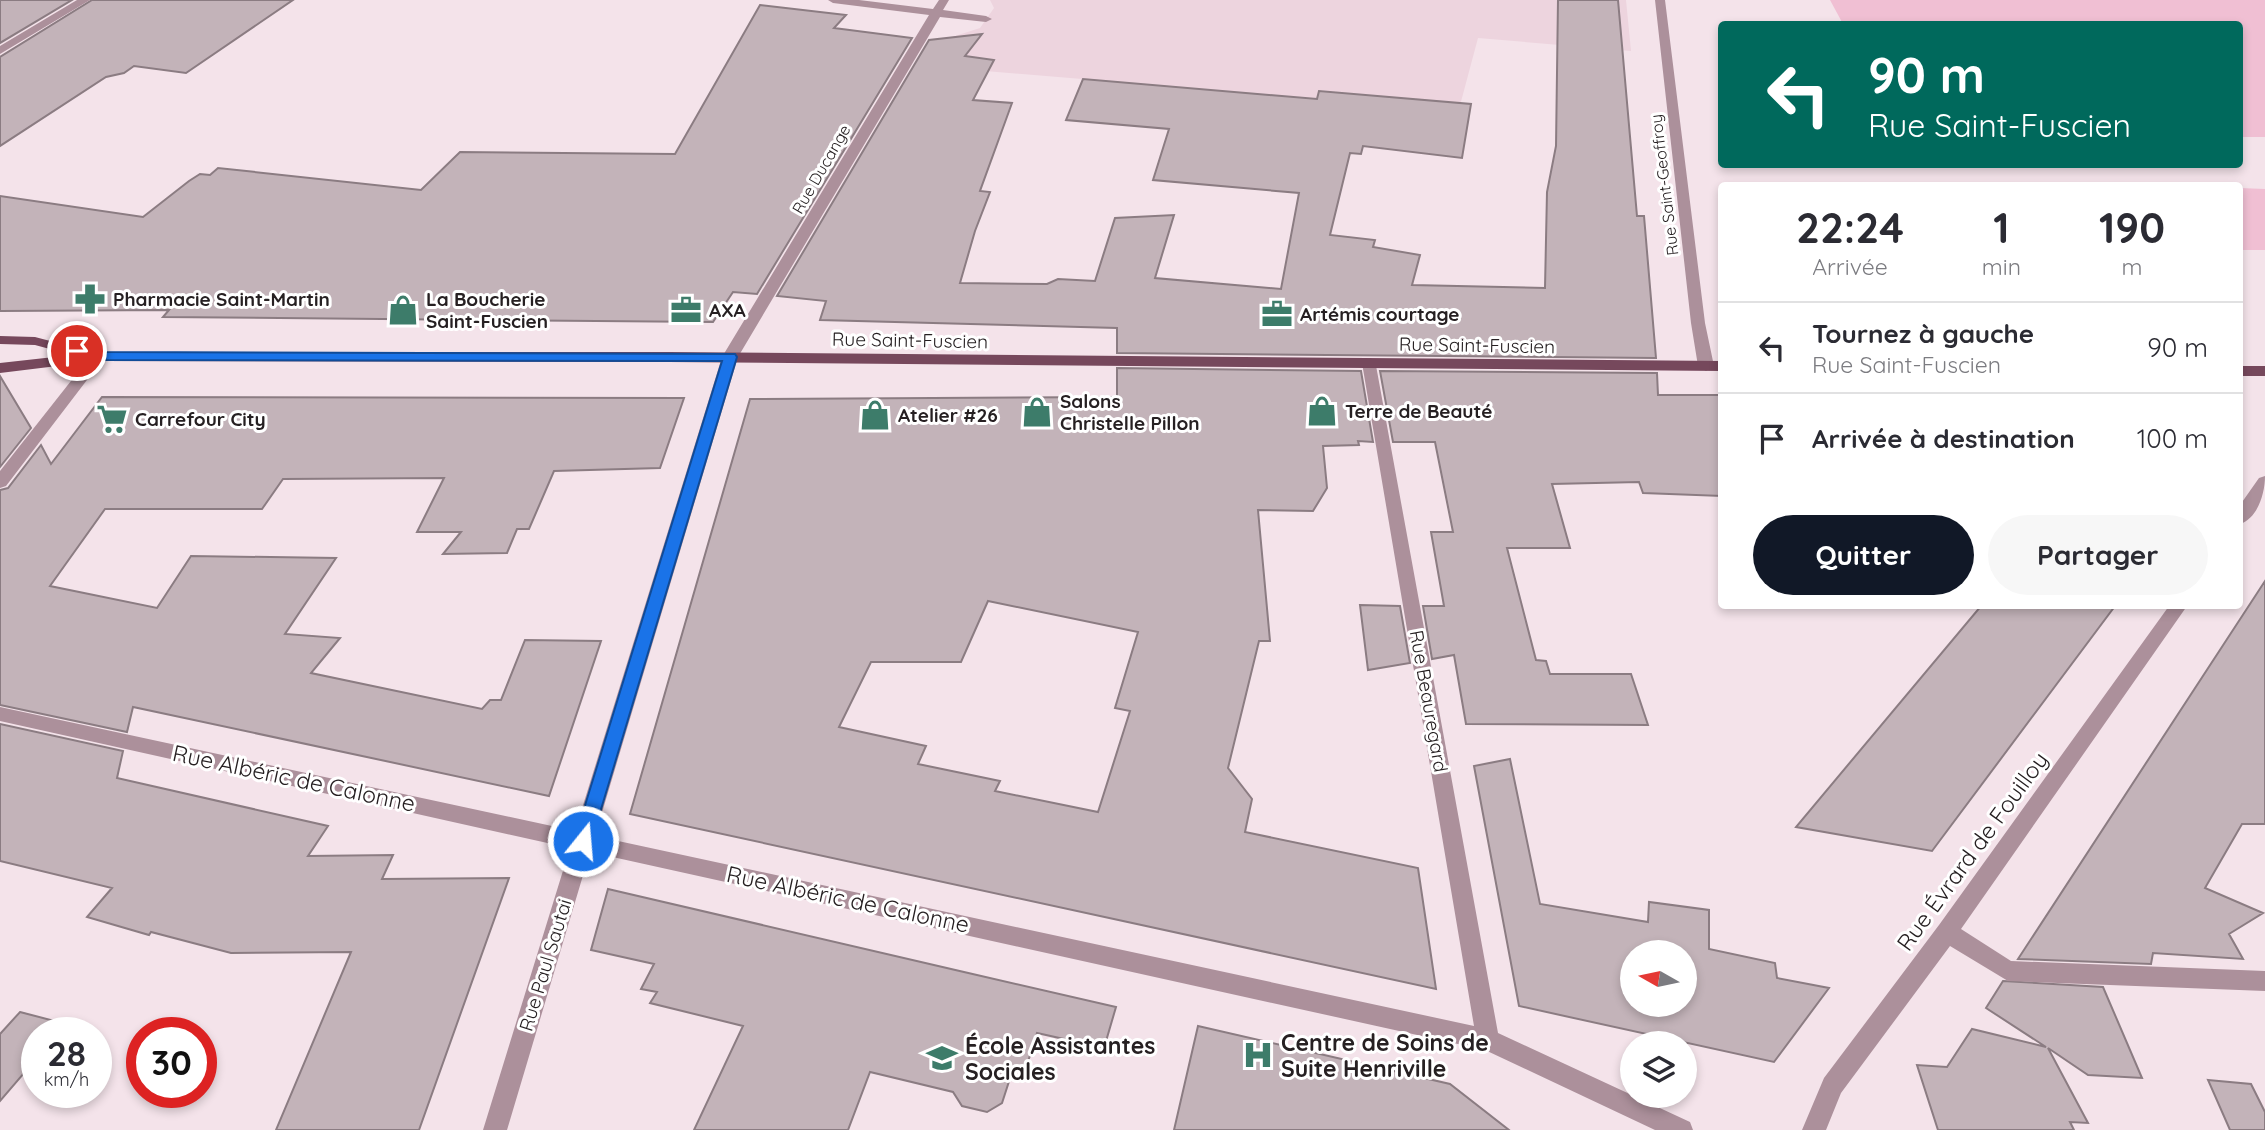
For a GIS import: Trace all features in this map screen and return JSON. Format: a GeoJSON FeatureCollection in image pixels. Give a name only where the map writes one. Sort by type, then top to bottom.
{"type":"FeatureCollection","features":[{"type":"Feature","properties":{"kind":"main road","name":"Rue Saint-Fuscien"},"geometry":{"type":"LineString","coordinates":[[0,340],[35,341],[98,356]]}},
{"type":"Feature","properties":{"kind":"main road","name":"Rue Saint-Fuscien"},"geometry":{"type":"LineString","coordinates":[[0,368],[98,356],[730,357],[1714,366]]}},
{"type":"Feature","properties":{"kind":"main road"},"geometry":{"type":"LineString","coordinates":[[2243,371],[2265,371]]}},
{"type":"Feature","properties":{"kind":"street"},"geometry":{"type":"LineString","coordinates":[[0,51],[85,0]]}},
{"type":"Feature","properties":{"kind":"street"},"geometry":{"type":"LineString","coordinates":[[833,0],[940,7],[986,19]]}},
{"type":"Feature","properties":{"kind":"street","name":"Rue Saint-Geoffroy"},"geometry":{"type":"LineString","coordinates":[[1660,0],[1698,323],[1714,366]]}},
{"type":"Feature","properties":{"kind":"street","name":"Rue Ducange"},"geometry":{"type":"LineString","coordinates":[[730,357],[940,7]]}},
{"type":"Feature","properties":{"kind":"street"},"geometry":{"type":"LineString","coordinates":[[0,482],[98,356]]}},
{"type":"Feature","properties":{"kind":"street","name":"Rue Paul Sautai"},"geometry":{"type":"LineString","coordinates":[[495,1130],[730,357]]}},
{"type":"Feature","properties":{"kind":"street","name":"Rue Beauregard"},"geometry":{"type":"LineString","coordinates":[[1370,363],[1488,1040]]}},
{"type":"Feature","properties":{"kind":"street"},"geometry":{"type":"LineString","coordinates":[[2243,514],[2265,482]]}},
{"type":"Feature","properties":{"kind":"street","name":"Rue Évrard de Fouilloy"},"geometry":{"type":"LineString","coordinates":[[1814,1130],[1832,1086],[1947,932],[2176,609]]}},
{"type":"Feature","properties":{"kind":"street","name":"Rue Albéric de Calonne"},"geometry":{"type":"LineString","coordinates":[[0,714],[1488,1040],[1681,1130]]}},
{"type":"Feature","properties":{"kind":"street"},"geometry":{"type":"LineString","coordinates":[[1947,932],[2008,971],[2265,981]]}},
{"type":"Feature","properties":{"kind":"shaded area"},"geometry":{"type":"Polygon","coordinates":[[[990,0],[1626,0],[1631,51],[1478,38],[1447,154],[1352,145],[1348,162],[1240,152],[1244,136],[1066,120],[1082,79],[925,66],[949,38],[980,28],[994,8],[990,0]]]}},
{"type":"Feature","properties":{"kind":"shaded area"},"geometry":{"type":"Polygon","coordinates":[[[1830,0],[2265,0],[2265,137],[2243,137],[2243,21],[1841,21],[1830,0]]]}},
{"type":"Feature","properties":{"kind":"shaded area"},"geometry":{"type":"Polygon","coordinates":[[[2243,188],[2265,189],[2265,250],[2243,250],[2243,188]]]}},
{"type":"Feature","properties":{"kind":"building"},"geometry":{"type":"Polygon","coordinates":[[[0,0],[72,0],[0,43],[0,0]]]}},
{"type":"Feature","properties":{"kind":"building"},"geometry":{"type":"Polygon","coordinates":[[[92,0],[293,0],[186,73],[134,66],[124,73],[106,77],[0,146],[0,57],[92,0]]]}},
{"type":"Feature","properties":{"kind":"building"},"geometry":{"type":"Polygon","coordinates":[[[1558,0],[1618,0],[1637,216],[1644,216],[1656,358],[1117,353],[1117,328],[820,320],[826,301],[777,296],[929,40],[982,34],[965,56],[994,60],[973,100],[1012,103],[980,191],[990,192],[960,283],[1047,284],[1058,279],[1095,281],[1115,218],[1174,215],[1155,278],[1281,289],[1299,193],[1153,180],[1169,129],[1066,120],[1083,79],[1317,99],[1319,91],[1471,104],[1462,158],[1363,146],[1361,154],[1350,153],[1330,235],[1375,240],[1373,247],[1420,255],[1412,285],[1545,288],[1547,192],[1556,146],[1558,0]]]}},
{"type":"Feature","properties":{"kind":"building"},"geometry":{"type":"Polygon","coordinates":[[[760,5],[846,15],[834,28],[912,38],[757,294],[733,292],[713,322],[163,317],[169,310],[0,311],[0,196],[143,217],[189,181],[200,174],[210,175],[218,168],[421,190],[460,152],[675,154],[760,5]]]}},
{"type":"Feature","properties":{"kind":"building"},"geometry":{"type":"Polygon","coordinates":[[[1117,368],[1361,371],[1373,442],[1358,441],[1359,445],[1323,446],[1327,488],[1313,511],[1258,510],[1270,641],[1259,641],[1228,768],[1252,799],[1245,832],[1418,868],[1436,989],[630,814],[750,399],[1117,397],[1117,368]],[[988,601],[961,662],[871,662],[839,727],[926,746],[918,764],[1000,781],[995,791],[1098,812],[1130,711],[1115,708],[1138,632],[988,601]]]}},
{"type":"Feature","properties":{"kind":"building"},"geometry":{"type":"Polygon","coordinates":[[[1380,371],[1657,373],[1658,395],[1718,395],[1718,496],[1643,493],[1639,482],[1552,484],[1570,548],[1507,548],[1536,660],[1546,661],[1550,674],[1631,674],[1648,725],[1466,724],[1454,655],[1432,659],[1423,606],[1444,606],[1431,532],[1453,532],[1435,442],[1393,442],[1380,371]]]}},
{"type":"Feature","properties":{"kind":"building"},"geometry":{"type":"Polygon","coordinates":[[[0,376],[31,428],[0,467],[0,376]]]}},
{"type":"Feature","properties":{"kind":"building"},"geometry":{"type":"Polygon","coordinates":[[[102,397],[684,398],[660,468],[554,471],[529,529],[517,529],[507,553],[443,554],[461,532],[417,532],[444,478],[283,479],[262,509],[105,509],[50,586],[157,608],[191,556],[336,558],[285,634],[340,638],[311,673],[482,709],[490,700],[501,700],[525,640],[601,641],[549,796],[133,707],[127,732],[0,705],[0,490],[8,488],[41,445],[51,464],[102,397]]]}},
{"type":"Feature","properties":{"kind":"building"},"geometry":{"type":"Polygon","coordinates":[[[2265,581],[2265,824],[2242,824],[2205,888],[2263,913],[2229,934],[2243,959],[2153,953],[2151,964],[2018,959],[2265,581]]]}},
{"type":"Feature","properties":{"kind":"building"},"geometry":{"type":"Polygon","coordinates":[[[1360,605],[1400,606],[1410,663],[1368,670],[1360,605]]]}},
{"type":"Feature","properties":{"kind":"building"},"geometry":{"type":"Polygon","coordinates":[[[1978,609],[2113,609],[1932,851],[1796,827],[1978,609]]]}},
{"type":"Feature","properties":{"kind":"building"},"geometry":{"type":"Polygon","coordinates":[[[0,724],[123,751],[117,778],[328,826],[308,856],[393,855],[382,879],[509,878],[419,1130],[276,1130],[351,952],[231,953],[151,932],[149,935],[87,917],[112,888],[0,861],[0,724]]]}},
{"type":"Feature","properties":{"kind":"building"},"geometry":{"type":"Polygon","coordinates":[[[1510,759],[1540,904],[1648,922],[1649,902],[1709,910],[1709,949],[1775,963],[1777,978],[1829,988],[1774,1062],[1697,1045],[1697,1031],[1633,1031],[1519,1006],[1474,766],[1510,759]]]}},
{"type":"Feature","properties":{"kind":"building"},"geometry":{"type":"Polygon","coordinates":[[[608,889],[1116,1007],[1104,1048],[1037,1033],[1026,1068],[1014,1066],[1002,1103],[987,1112],[962,1106],[953,1092],[870,1072],[848,1130],[694,1130],[743,1026],[650,1003],[657,992],[641,989],[654,964],[591,950],[608,889]]]}},
{"type":"Feature","properties":{"kind":"building"},"geometry":{"type":"Polygon","coordinates":[[[2003,981],[2103,987],[2142,1078],[2088,1075],[2048,1048],[2088,1123],[2070,1122],[2074,1130],[1938,1130],[1917,1065],[1947,1067],[1972,1029],[2046,1047],[1986,1008],[2003,981]]]}},
{"type":"Feature","properties":{"kind":"building"},"geometry":{"type":"Polygon","coordinates":[[[20,1012],[39,1017],[21,1017],[21,1077],[0,1101],[0,1034],[20,1012]]]}},
{"type":"Feature","properties":{"kind":"building","name":"Centre de Soins de Suite Henriville"},"geometry":{"type":"Polygon","coordinates":[[[1198,1026],[1450,1084],[1509,1130],[1174,1130],[1198,1026]]]}},
{"type":"Feature","properties":{"kind":"building"},"geometry":{"type":"Polygon","coordinates":[[[2208,1080],[2251,1084],[2265,1112],[2265,1130],[2230,1130],[2208,1080]]]}},
{"type":"Feature","properties":{"kind":"place","name":"Pharmacie Saint-Martin"},"geometry":{"type":"Point","coordinates":[90,299]}},
{"type":"Feature","properties":{"kind":"place","name":"La Boucherie Saint-Fuscien"},"geometry":{"type":"Point","coordinates":[403,310]}},
{"type":"Feature","properties":{"kind":"place","name":"AXA"},"geometry":{"type":"Point","coordinates":[686,310]}},
{"type":"Feature","properties":{"kind":"place","name":"Artémis courtage"},"geometry":{"type":"Point","coordinates":[1277,314]}},
{"type":"Feature","properties":{"kind":"place","name":"Terre de Beauté"},"geometry":{"type":"Point","coordinates":[1322,411]}},
{"type":"Feature","properties":{"kind":"place","name":"Salons Christelle Pillon"},"geometry":{"type":"Point","coordinates":[1037,412]}},
{"type":"Feature","properties":{"kind":"place","name":"Atelier #26"},"geometry":{"type":"Point","coordinates":[875,415]}},
{"type":"Feature","properties":{"kind":"place","name":"Carrefour City"},"geometry":{"type":"Point","coordinates":[112,419]}},
{"type":"Feature","properties":{"kind":"place","name":"Centre de Soins de Suite Henriville"},"geometry":{"type":"Point","coordinates":[1258,1055]}},
{"type":"Feature","properties":{"kind":"place","name":"École Assistantes Sociales"},"geometry":{"type":"Point","coordinates":[942,1058]}},
{"type":"Feature","properties":{"kind":"route"},"geometry":{"type":"LineString","coordinates":[[77,351],[98,356],[730,357],[583,841]]}}]}
